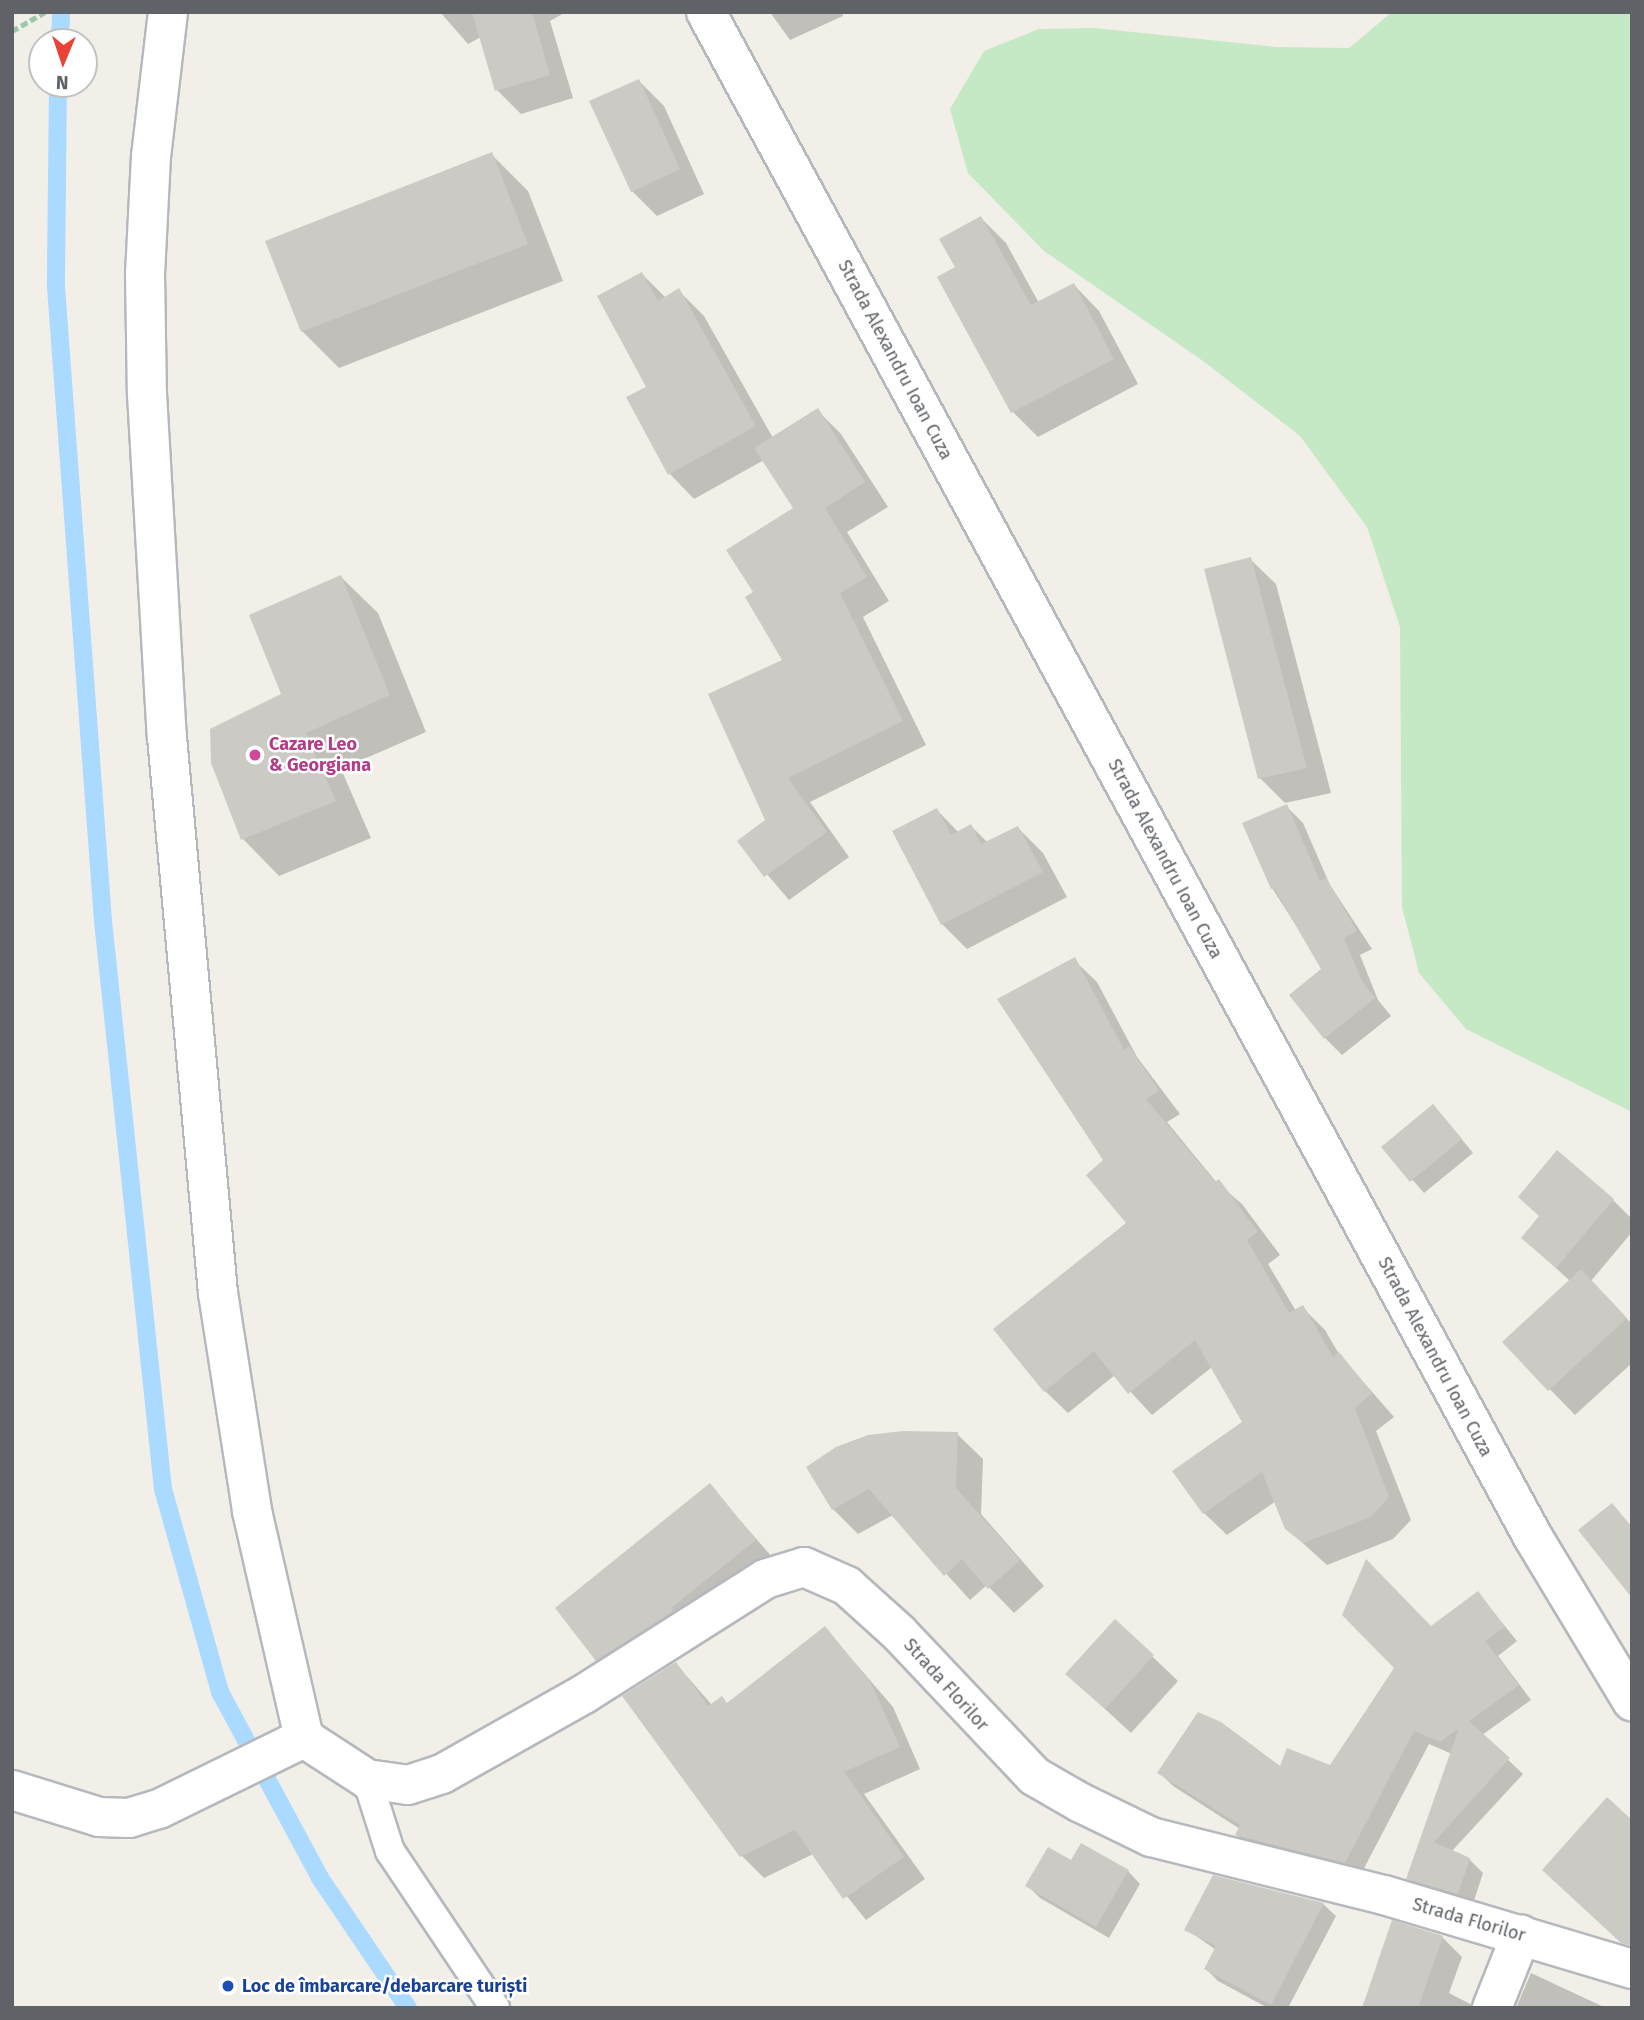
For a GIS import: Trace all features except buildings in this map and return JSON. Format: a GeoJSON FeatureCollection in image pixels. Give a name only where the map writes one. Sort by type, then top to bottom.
{"type":"FeatureCollection","features":[{"type":"Feature","properties":{"kind":"street"},"geometry":{"type":"LineString","coordinates":[[12,1790],[99,1817],[129,1818],[159,1809],[304,1738],[252,1511],[218,1293],[167,737],[147,394],[145,273],[151,156],[167,12]]}},
{"type":"Feature","properties":{"kind":"street","name":"Strada Alexandru Ioan Cuza"},"geometry":{"type":"LineString","coordinates":[[706,12],[1533,1537],[1632,1701]]}},
{"type":"Feature","properties":{"kind":"street","name":"Strada Florilor"},"geometry":{"type":"LineString","coordinates":[[304,1738],[366,1779],[408,1785],[442,1774],[595,1687],[765,1579],[804,1567],[847,1586],[899,1633],[1034,1776],[1081,1803],[1151,1837],[1521,1935],[1632,1969]]}},
{"type":"Feature","properties":{"kind":"street"},"geometry":{"type":"LineString","coordinates":[[1492,2008],[1521,1935]]}},
{"type":"Feature","properties":{"kind":"lane"},"geometry":{"type":"LineString","coordinates":[[366,1779],[390,1851],[495,2008]]}},
{"type":"Feature","properties":{"kind":"path"},"geometry":{"type":"LineString","coordinates":[[12,31],[23,22],[45,12]]}},
{"type":"Feature","properties":{"kind":"green space"},"geometry":{"type":"Polygon","coordinates":[[[1392,12],[1632,12],[1632,1112],[1466,1029],[1419,973],[1402,907],[1400,627],[1367,527],[1300,436],[1203,361],[1044,251],[968,173],[950,109],[984,51],[1039,29],[1094,28],[1276,47],[1349,48],[1392,12]]]}},
{"type":"Feature","properties":{"kind":"waterway"},"geometry":{"type":"LineString","coordinates":[[60,28],[61,12]]}},
{"type":"Feature","properties":{"kind":"waterway"},"geometry":{"type":"LineString","coordinates":[[58,98],[56,287],[103,921],[163,1489],[220,1692],[320,1878],[408,2008]]}},
{"type":"Feature","properties":{"kind":"place","name":"Cazare Leo & Georgiana"},"geometry":{"type":"Point","coordinates":[255,755]}},
{"type":"Feature","properties":{"kind":"place","name":"Loc de îmbarcare/debarcare turiști"},"geometry":{"type":"Point","coordinates":[228,1986]}}]}
